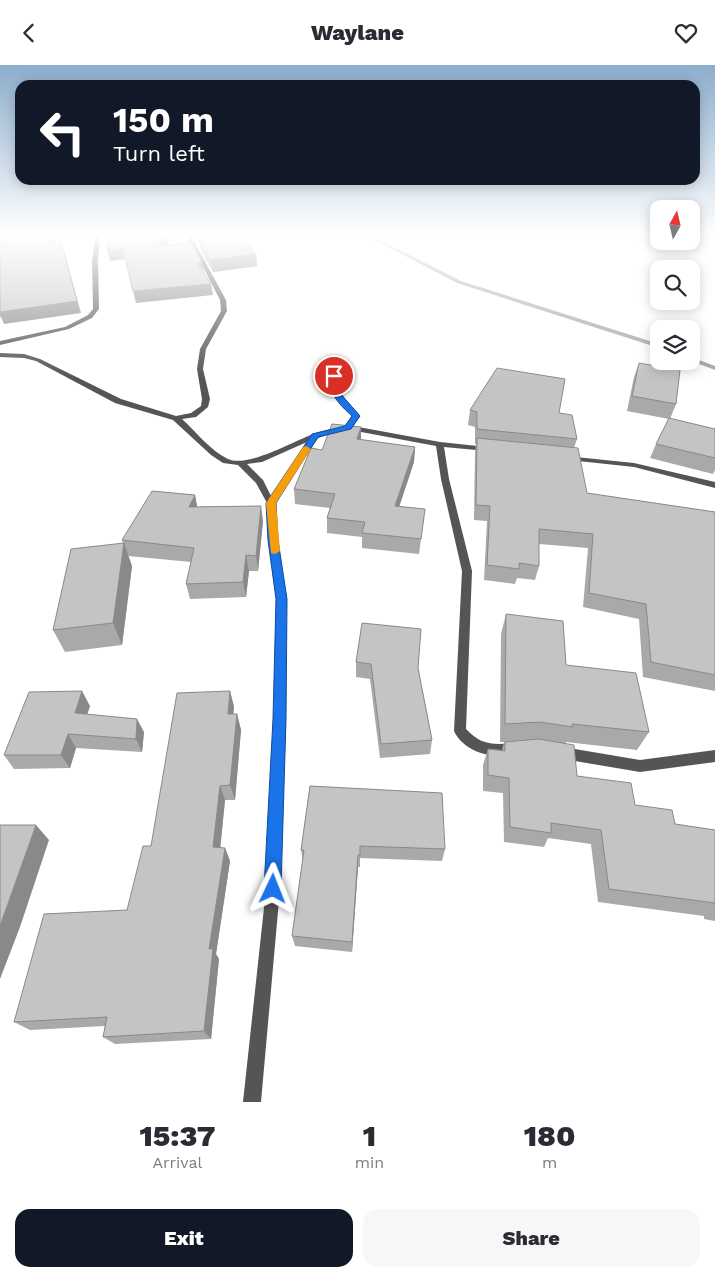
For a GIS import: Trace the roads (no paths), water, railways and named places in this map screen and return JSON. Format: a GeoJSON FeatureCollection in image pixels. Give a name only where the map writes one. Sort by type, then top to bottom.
{"type":"FeatureCollection","features":[{"type":"Feature","properties":{"kind":"street"},"geometry":{"type":"LineString","coordinates":[[0,343],[73,325],[93,315],[96,309],[95,282]]}},
{"type":"Feature","properties":{"kind":"street"},"geometry":{"type":"LineString","coordinates":[[176,418],[193,415],[204,407],[206,399],[200,369],[203,349],[224,311],[222,300],[213,282]]}},
{"type":"Feature","properties":{"kind":"street"},"geometry":{"type":"LineString","coordinates":[[0,355],[24,356],[38,360],[118,401],[176,418],[214,453],[226,461],[240,463],[260,460],[315,436],[348,427],[440,444],[496,450]]}},
{"type":"Feature","properties":{"kind":"street"},"geometry":{"type":"LineString","coordinates":[[334,376],[335,392],[356,416],[348,427]]}},
{"type":"Feature","properties":{"kind":"street"},"geometry":{"type":"LineString","coordinates":[[271,503],[315,436]]}},
{"type":"Feature","properties":{"kind":"street"},"geometry":{"type":"LineString","coordinates":[[440,444],[445,479],[467,571],[460,731],[469,742],[490,751],[524,748]]}},
{"type":"Feature","properties":{"kind":"street"},"geometry":{"type":"LineString","coordinates":[[561,457],[634,465],[715,485]]}},
{"type":"Feature","properties":{"kind":"street"},"geometry":{"type":"LineString","coordinates":[[240,463],[260,482],[271,503],[273,540],[282,599],[280,719],[273,889],[252,1102]]}},
{"type":"Feature","properties":{"kind":"street"},"geometry":{"type":"LineString","coordinates":[[550,751],[640,766],[715,756]]}},
{"type":"Feature","properties":{"kind":"waterway"},"geometry":{"type":"LineString","coordinates":[[460,282],[650,343]]}},
{"type":"Feature","properties":{"kind":"waterway"},"geometry":{"type":"LineString","coordinates":[[700,362],[715,368]]}}]}
